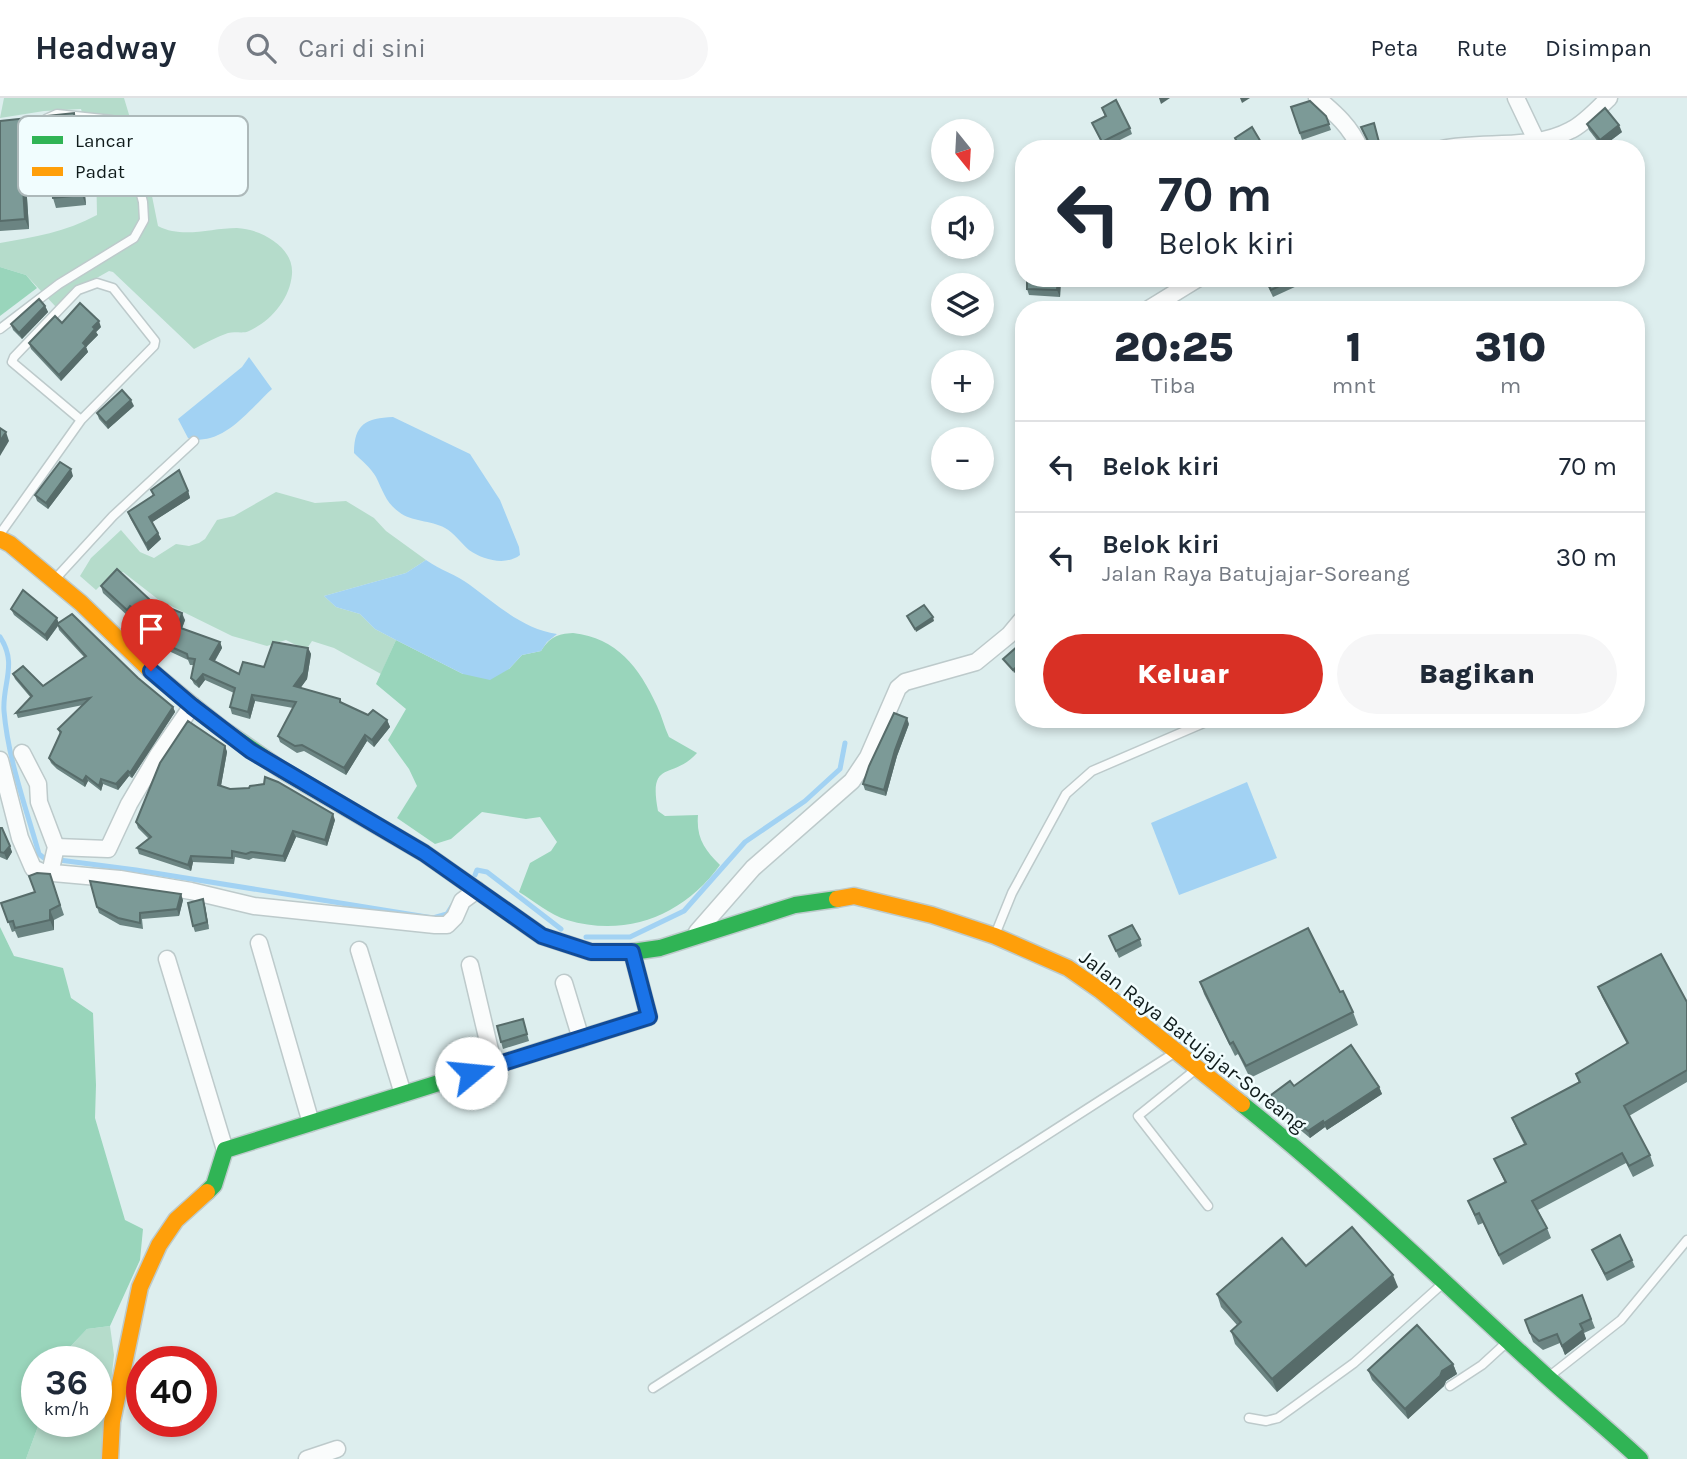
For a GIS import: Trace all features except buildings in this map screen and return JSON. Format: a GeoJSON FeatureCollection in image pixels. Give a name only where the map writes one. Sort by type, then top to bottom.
{"type":"FeatureCollection","features":[{"type":"Feature","properties":{"kind":"main road","name":"Jalan Raya Batujajar-Soreang"},"geometry":{"type":"LineString","coordinates":[[0,536],[54,580],[151,671],[251,751],[424,853],[542,936],[555,942],[591,952],[632,952],[660,948],[795,905],[854,896],[894,904],[995,936],[1068,968],[1177,1051],[1345,1189],[1547,1377],[1640,1459]]}},
{"type":"Feature","properties":{"kind":"main road"},"geometry":{"type":"LineString","coordinates":[[110,1459],[114,1410],[140,1287],[159,1245],[176,1220],[214,1185],[225,1150],[649,1017],[632,952]]}},
{"type":"Feature","properties":{"kind":"street"},"geometry":{"type":"LineString","coordinates":[[1317,98],[1346,125],[1357,140]]}},
{"type":"Feature","properties":{"kind":"street"},"geometry":{"type":"LineString","coordinates":[[1516,98],[1536,140]]}},
{"type":"Feature","properties":{"kind":"street"},"geometry":{"type":"LineString","coordinates":[[1542,140],[1574,128],[1609,98]]}},
{"type":"Feature","properties":{"kind":"street"},"geometry":{"type":"LineString","coordinates":[[1162,301],[1184,287]]}},
{"type":"Feature","properties":{"kind":"street"},"geometry":{"type":"LineString","coordinates":[[693,937],[752,867],[852,781],[868,757],[898,688],[905,682],[976,662],[1015,628]]}},
{"type":"Feature","properties":{"kind":"street"},"geometry":{"type":"LineString","coordinates":[[0,760],[25,852],[33,868],[53,860],[107,849],[129,804],[158,755],[192,706]]}},
{"type":"Feature","properties":{"kind":"street"},"geometry":{"type":"LineString","coordinates":[[22,753],[38,784],[39,802],[53,860]]}},
{"type":"Feature","properties":{"kind":"street"},"geometry":{"type":"LineString","coordinates":[[53,860],[120,879],[191,891],[254,906],[435,925],[447,925],[455,917],[462,901],[477,890]]}},
{"type":"Feature","properties":{"kind":"street"},"geometry":{"type":"LineString","coordinates":[[259,943],[312,1123]]}},
{"type":"Feature","properties":{"kind":"street"},"geometry":{"type":"LineString","coordinates":[[359,950],[403,1094]]}},
{"type":"Feature","properties":{"kind":"street"},"geometry":{"type":"LineString","coordinates":[[167,958],[225,1150]]}},
{"type":"Feature","properties":{"kind":"street"},"geometry":{"type":"LineString","coordinates":[[470,965],[494,1067]]}},
{"type":"Feature","properties":{"kind":"street"},"geometry":{"type":"LineString","coordinates":[[564,983],[581,1039]]}},
{"type":"Feature","properties":{"kind":"street"},"geometry":{"type":"LineString","coordinates":[[307,1459],[337,1449]]}},
{"type":"Feature","properties":{"kind":"lane"},"geometry":{"type":"LineString","coordinates":[[53,116],[75,116]]}},
{"type":"Feature","properties":{"kind":"lane"},"geometry":{"type":"LineString","coordinates":[[0,329],[59,284],[134,238],[144,220],[141,196]]}},
{"type":"Feature","properties":{"kind":"lane"},"geometry":{"type":"LineString","coordinates":[[0,536],[81,420],[154,346],[155,341],[113,288],[97,283],[78,290],[13,357],[12,362],[81,420]]}},
{"type":"Feature","properties":{"kind":"lane"},"geometry":{"type":"LineString","coordinates":[[54,580],[113,516],[194,441]]}},
{"type":"Feature","properties":{"kind":"lane"},"geometry":{"type":"LineString","coordinates":[[995,936],[1012,893],[1066,794],[1092,771],[1192,728]]}},
{"type":"Feature","properties":{"kind":"lane"},"geometry":{"type":"LineString","coordinates":[[653,1388],[1177,1051]]}},
{"type":"Feature","properties":{"kind":"lane"},"geometry":{"type":"LineString","coordinates":[[1198,1068],[1139,1116],[1208,1206]]}},
{"type":"Feature","properties":{"kind":"lane"},"geometry":{"type":"LineString","coordinates":[[1547,1377],[1621,1320],[1687,1240]]}},
{"type":"Feature","properties":{"kind":"lane"},"geometry":{"type":"LineString","coordinates":[[1249,1418],[1266,1421],[1278,1418],[1354,1363],[1444,1282]]}},
{"type":"Feature","properties":{"kind":"lane"},"geometry":{"type":"LineString","coordinates":[[1450,1386],[1482,1365],[1508,1341]]}},
{"type":"Feature","properties":{"kind":"green space"},"geometry":{"type":"Polygon","coordinates":[[[4,98],[124,98],[129,116],[83,116],[81,109],[0,118],[4,98]]]}},
{"type":"Feature","properties":{"kind":"green space"},"geometry":{"type":"Polygon","coordinates":[[[97,196],[152,196],[158,226],[167,230],[187,232],[237,228],[256,232],[274,241],[288,256],[292,274],[288,292],[272,315],[257,327],[249,331],[228,333],[194,349],[113,272],[109,271],[72,292],[56,307],[26,275],[0,267],[0,243],[62,230],[97,215],[97,196]]]}},
{"type":"Feature","properties":{"kind":"green space"},"geometry":{"type":"Polygon","coordinates":[[[0,267],[26,275],[37,288],[0,316],[0,267]]]}},
{"type":"Feature","properties":{"kind":"green space"},"geometry":{"type":"Polygon","coordinates":[[[276,492],[315,503],[346,501],[374,518],[386,531],[426,560],[406,573],[324,596],[336,607],[360,614],[375,629],[396,640],[381,674],[334,648],[312,641],[306,650],[286,640],[267,646],[232,636],[159,600],[123,572],[112,574],[96,590],[80,576],[91,558],[121,530],[140,552],[154,558],[176,544],[189,546],[199,543],[205,539],[217,520],[234,516],[276,492]]]}},
{"type":"Feature","properties":{"kind":"green space"},"geometry":{"type":"Polygon","coordinates":[[[573,633],[602,641],[625,657],[650,692],[669,737],[697,753],[659,777],[656,784],[658,811],[665,816],[698,815],[698,830],[703,843],[720,865],[706,882],[672,909],[632,924],[589,925],[567,920],[519,892],[530,863],[551,851],[557,842],[540,817],[526,819],[482,812],[451,839],[435,844],[397,818],[417,786],[409,769],[388,740],[406,709],[376,684],[396,640],[463,674],[509,669],[522,655],[541,651],[554,637],[573,633]]]}},
{"type":"Feature","properties":{"kind":"green space"},"geometry":{"type":"Polygon","coordinates":[[[0,927],[14,956],[63,968],[71,998],[93,1013],[95,1118],[125,1220],[143,1229],[140,1260],[110,1326],[87,1329],[71,1346],[21,1346],[21,1437],[34,1437],[26,1459],[0,1459],[0,927]]]}},
{"type":"Feature","properties":{"kind":"green space"},"geometry":{"type":"Polygon","coordinates":[[[110,1326],[114,1355],[112,1374],[112,1346],[71,1346],[87,1329],[110,1326]]]}},
{"type":"Feature","properties":{"kind":"green space"},"geometry":{"type":"Polygon","coordinates":[[[34,1437],[105,1437],[103,1459],[26,1459],[34,1437]]]}},
{"type":"Feature","properties":{"kind":"water"},"geometry":{"type":"Polygon","coordinates":[[[249,357],[272,389],[223,432],[212,438],[188,438],[178,419],[242,367],[249,357]]]}},
{"type":"Feature","properties":{"kind":"water"},"geometry":{"type":"Polygon","coordinates":[[[393,417],[470,454],[500,500],[520,555],[501,561],[481,557],[445,528],[409,518],[391,505],[374,474],[354,453],[356,435],[363,424],[393,417]]]}},
{"type":"Feature","properties":{"kind":"water"},"geometry":{"type":"Polygon","coordinates":[[[426,560],[465,581],[522,622],[557,634],[541,651],[522,655],[509,669],[490,680],[463,674],[375,629],[360,614],[336,607],[324,596],[406,573],[426,560]]]}},
{"type":"Feature","properties":{"kind":"water"},"geometry":{"type":"Polygon","coordinates":[[[1247,782],[1277,858],[1179,895],[1151,823],[1247,782]]]}},
{"type":"Feature","properties":{"kind":"waterway"},"geometry":{"type":"LineString","coordinates":[[0,637],[9,665],[4,701],[9,747],[39,854],[44,858],[136,870],[433,918],[447,914],[452,906]]}},
{"type":"Feature","properties":{"kind":"waterway"},"geometry":{"type":"LineString","coordinates":[[586,937],[630,937],[684,911],[745,842],[805,801],[840,769],[845,743]]}},
{"type":"Feature","properties":{"kind":"waterway"},"geometry":{"type":"LineString","coordinates":[[475,875],[477,870],[487,872],[561,929]]}},
{"type":"Feature","properties":{"kind":"traffic: fast"},"geometry":{"type":"LineString","coordinates":[[192,705],[282,770],[424,853],[542,936],[591,952],[632,952],[660,948],[795,905],[837,899]]}},
{"type":"Feature","properties":{"kind":"traffic: fast"},"geometry":{"type":"LineString","coordinates":[[207,1192],[214,1185],[225,1150],[649,1017],[632,952]]}},
{"type":"Feature","properties":{"kind":"traffic: fast"},"geometry":{"type":"LineString","coordinates":[[1242,1104],[1358,1203],[1640,1459]]}},
{"type":"Feature","properties":{"kind":"traffic: slow"},"geometry":{"type":"LineString","coordinates":[[0,539],[10,544],[81,603],[151,671],[192,705]]}},
{"type":"Feature","properties":{"kind":"traffic: slow"},"geometry":{"type":"LineString","coordinates":[[837,899],[854,896],[932,915],[995,936],[1068,968],[1101,991],[1242,1104]]}},
{"type":"Feature","properties":{"kind":"traffic: slow"},"geometry":{"type":"LineString","coordinates":[[110,1459],[112,1422],[140,1287],[159,1245],[176,1220],[207,1192]]}},
{"type":"Feature","properties":{"kind":"route"},"geometry":{"type":"LineString","coordinates":[[151,671],[220,729],[251,751],[424,853],[542,936],[591,952],[632,952],[649,1017],[471,1073]]}}]}
